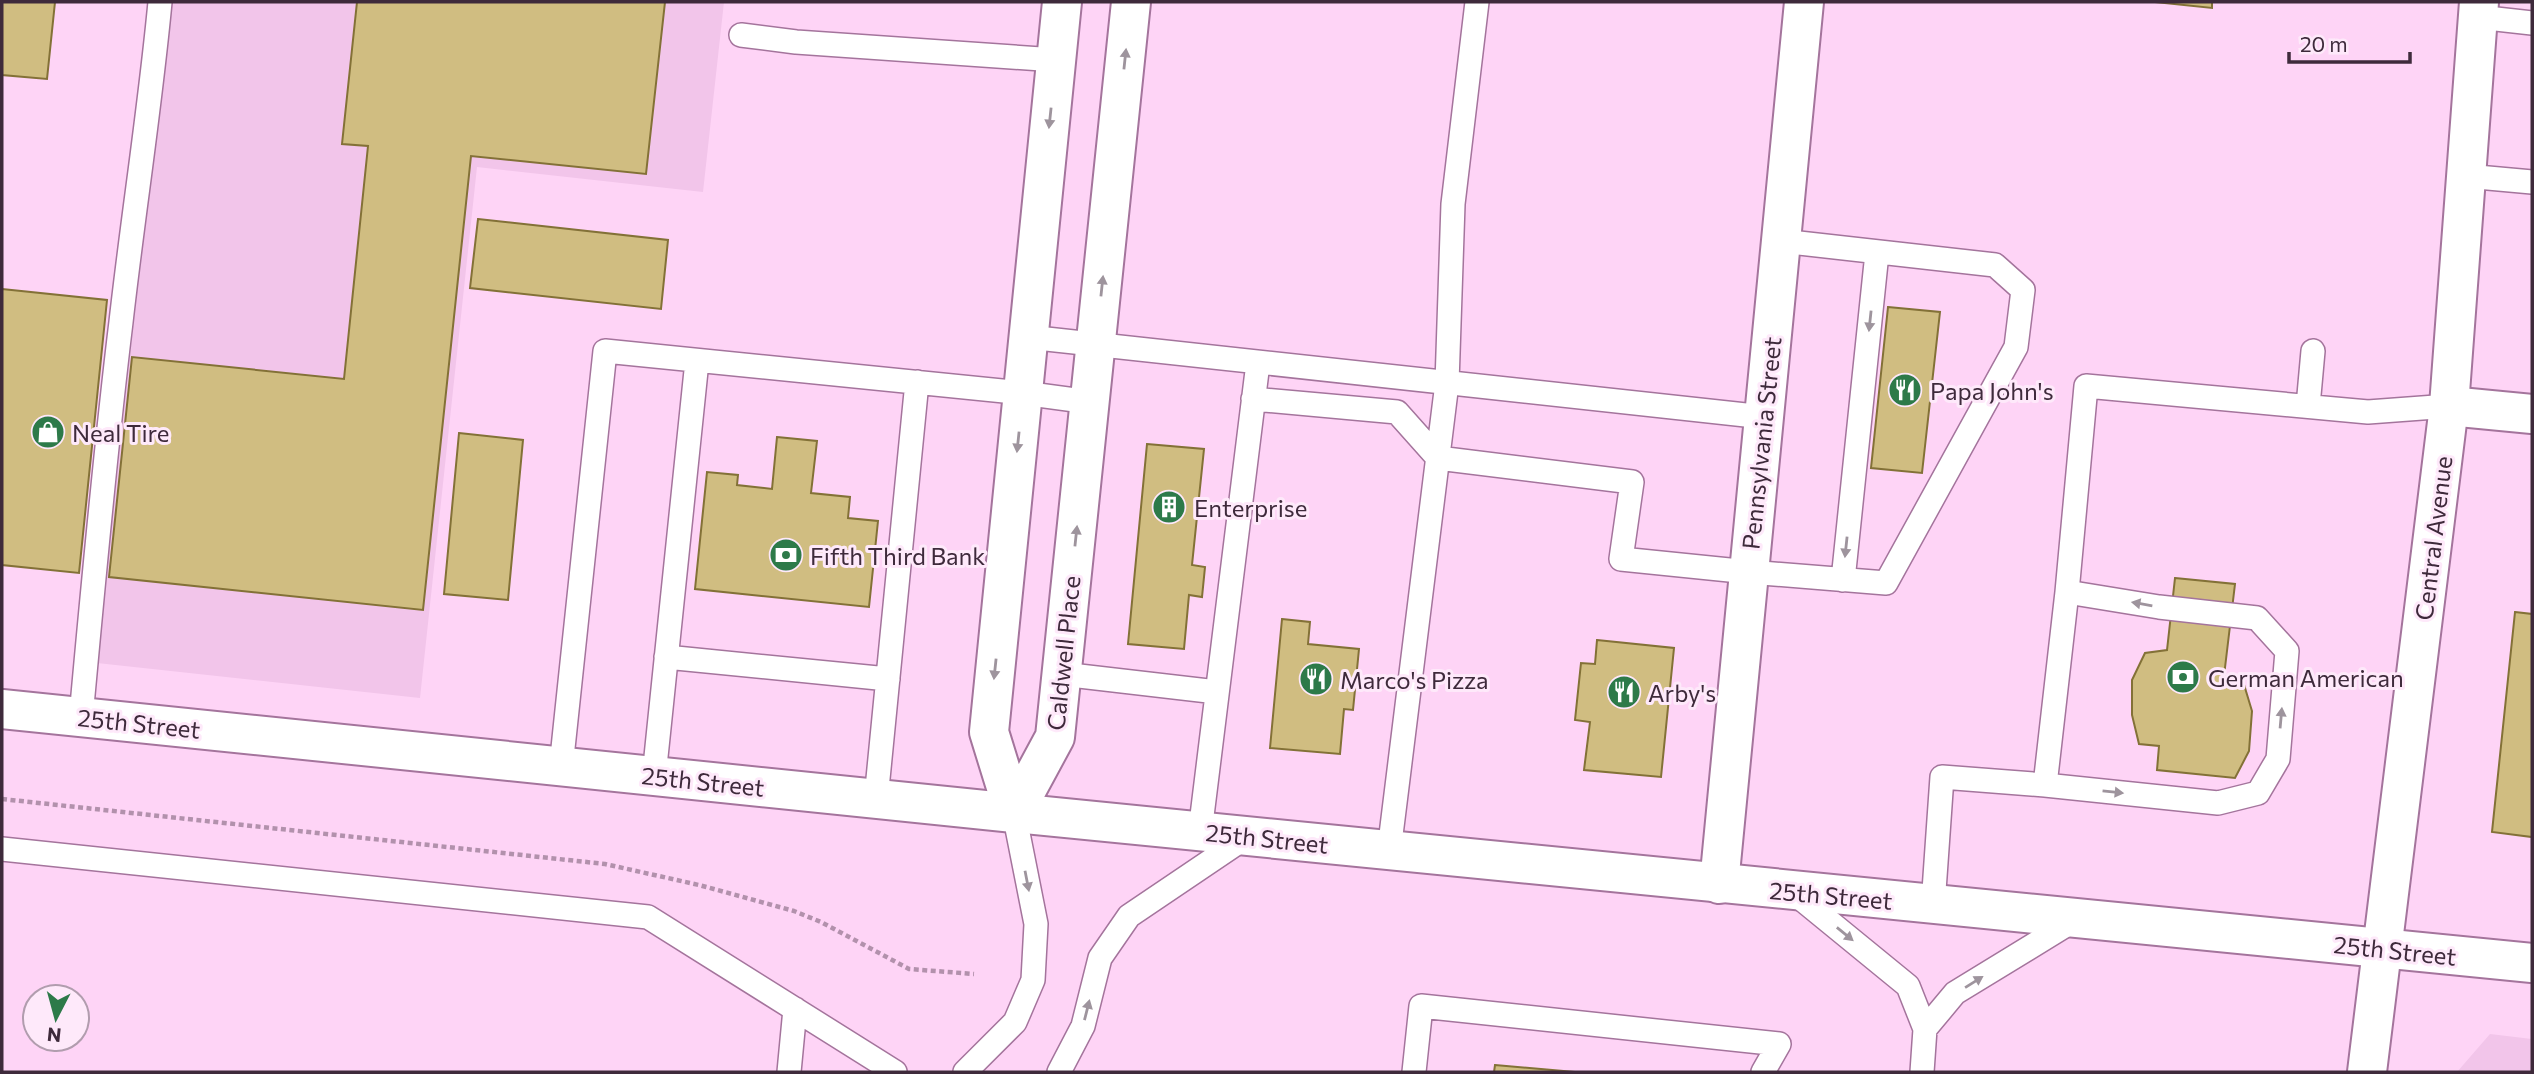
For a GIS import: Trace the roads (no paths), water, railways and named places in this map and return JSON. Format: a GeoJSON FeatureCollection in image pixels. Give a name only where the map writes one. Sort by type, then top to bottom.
{"type":"FeatureCollection","features":[{"type":"Feature","properties":{"kind":"main road"},"geometry":{"type":"LineString","coordinates":[[1014,814],[989,732],[1062,2]]}},
{"type":"Feature","properties":{"kind":"main road","name":"Caldwell Place"},"geometry":{"type":"LineString","coordinates":[[1014,814],[1055,737],[1131,2]]}},
{"type":"Feature","properties":{"kind":"main road","name":"Pennsylvania Street"},"geometry":{"type":"LineString","coordinates":[[1718,884],[1804,2]]}},
{"type":"Feature","properties":{"kind":"main road","name":"Central Avenue"},"geometry":{"type":"LineString","coordinates":[[2367,1072],[2449,406],[2478,10]]}},
{"type":"Feature","properties":{"kind":"main road"},"geometry":{"type":"LineString","coordinates":[[2449,406],[2532,414]]}},
{"type":"Feature","properties":{"kind":"main road","name":"25th Street"},"geometry":{"type":"LineString","coordinates":[[2,709],[1014,814],[2532,963]]}},
{"type":"Feature","properties":{"kind":"lane"},"geometry":{"type":"LineString","coordinates":[[81,717],[97,534],[121,319],[150,110],[160,2]]}},
{"type":"Feature","properties":{"kind":"lane"},"geometry":{"type":"LineString","coordinates":[[1389,851],[1447,383],[1453,204],[1477,2]]}},
{"type":"Feature","properties":{"kind":"lane"},"geometry":{"type":"LineString","coordinates":[[2478,10],[2532,23]]}},
{"type":"Feature","properties":{"kind":"lane"},"geometry":{"type":"LineString","coordinates":[[741,35],[796,42],[1056,60]]}},
{"type":"Feature","properties":{"kind":"lane"},"geometry":{"type":"LineString","coordinates":[[2466,176],[2532,183]]}},
{"type":"Feature","properties":{"kind":"lane"},"geometry":{"type":"LineString","coordinates":[[1253,399],[1397,412],[1438,458],[1632,482],[1621,559],[1886,583],[2016,347],[2023,290],[1995,265],[1781,241]]}},
{"type":"Feature","properties":{"kind":"lane"},"geometry":{"type":"LineString","coordinates":[[1843,580],[1877,253]]}},
{"type":"Feature","properties":{"kind":"lane"},"geometry":{"type":"LineString","coordinates":[[1028,337],[1764,417]]}},
{"type":"Feature","properties":{"kind":"lane"},"geometry":{"type":"LineString","coordinates":[[2308,406],[2313,351]]}},
{"type":"Feature","properties":{"kind":"lane"},"geometry":{"type":"LineString","coordinates":[[561,766],[605,352],[917,382],[1090,402]]}},
{"type":"Feature","properties":{"kind":"lane"},"geometry":{"type":"LineString","coordinates":[[653,776],[697,360]]}},
{"type":"Feature","properties":{"kind":"lane"},"geometry":{"type":"LineString","coordinates":[[1200,832],[1258,363]]}},
{"type":"Feature","properties":{"kind":"lane"},"geometry":{"type":"LineString","coordinates":[[876,799],[917,382]]}},
{"type":"Feature","properties":{"kind":"lane"},"geometry":{"type":"LineString","coordinates":[[2045,785],[2067,592],[2086,386],[2375,412],[2449,406]]}},
{"type":"Feature","properties":{"kind":"lane"},"geometry":{"type":"LineString","coordinates":[[1933,905],[1942,777],[2218,803],[2258,793],[2278,759],[2287,651],[2257,618],[2159,607],[2067,592]]}},
{"type":"Feature","properties":{"kind":"lane"},"geometry":{"type":"LineString","coordinates":[[666,657],[888,679]]}},
{"type":"Feature","properties":{"kind":"lane"},"geometry":{"type":"LineString","coordinates":[[1062,674],[1217,692]]}},
{"type":"Feature","properties":{"kind":"lane"},"geometry":{"type":"LineString","coordinates":[[965,1072],[1015,1022],[1033,980],[1036,924],[1014,814]]}},
{"type":"Feature","properties":{"kind":"lane"},"geometry":{"type":"LineString","coordinates":[[1059,1072],[1083,1026],[1100,958],[1129,916],[1246,836]]}},
{"type":"Feature","properties":{"kind":"lane"},"geometry":{"type":"LineString","coordinates":[[2,849],[648,917],[895,1072]]}},
{"type":"Feature","properties":{"kind":"lane"},"geometry":{"type":"LineString","coordinates":[[1792,891],[1908,986],[1925,1029],[1922,1072]]}},
{"type":"Feature","properties":{"kind":"lane"},"geometry":{"type":"LineString","coordinates":[[1925,1029],[1955,993],[2076,919]]}},
{"type":"Feature","properties":{"kind":"lane"},"geometry":{"type":"LineString","coordinates":[[1414,1072],[1421,1006],[1779,1044],[1763,1072]]}},
{"type":"Feature","properties":{"kind":"lane"},"geometry":{"type":"LineString","coordinates":[[789,1072],[795,1009]]}},
{"type":"Feature","properties":{"kind":"place","name":"Papa John's"},"geometry":{"type":"Point","coordinates":[1905,390]}},
{"type":"Feature","properties":{"kind":"place","name":"Neal Tire"},"geometry":{"type":"Point","coordinates":[48,432]}},
{"type":"Feature","properties":{"kind":"place","name":"Enterprise"},"geometry":{"type":"Point","coordinates":[1169,507]}},
{"type":"Feature","properties":{"kind":"place","name":"Fifth Third Bank"},"geometry":{"type":"Point","coordinates":[786,555]}},
{"type":"Feature","properties":{"kind":"place","name":"German American"},"geometry":{"type":"Point","coordinates":[2183,677]}},
{"type":"Feature","properties":{"kind":"place","name":"Marco's Pizza"},"geometry":{"type":"Point","coordinates":[1316,679]}},
{"type":"Feature","properties":{"kind":"place","name":"Arby's"},"geometry":{"type":"Point","coordinates":[1624,692]}}]}
